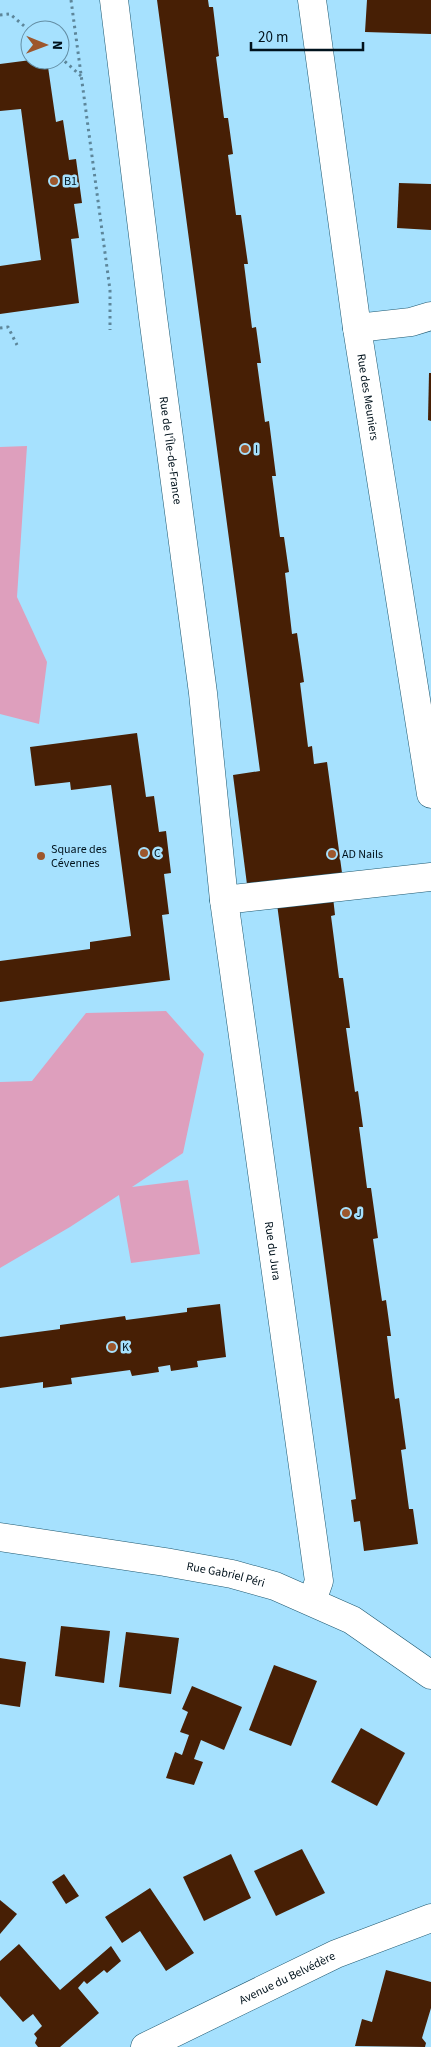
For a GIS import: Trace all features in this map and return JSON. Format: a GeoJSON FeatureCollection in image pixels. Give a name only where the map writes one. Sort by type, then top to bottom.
{"type":"FeatureCollection","features":[{"type":"Feature","properties":{"kind":"street","name":"Rue de l'Île-de-France"},"geometry":{"type":"LineString","coordinates":[[114,0],[153,317],[203,693],[224,900]]}},
{"type":"Feature","properties":{"kind":"street","name":"Rue des Meuniers"},"geometry":{"type":"LineString","coordinates":[[312,0],[357,328],[431,794]]}},
{"type":"Feature","properties":{"kind":"street"},"geometry":{"type":"LineString","coordinates":[[357,328],[411,322],[431,316]]}},
{"type":"Feature","properties":{"kind":"street"},"geometry":{"type":"LineString","coordinates":[[224,900],[431,877]]}},
{"type":"Feature","properties":{"kind":"street","name":"Rue du Jura"},"geometry":{"type":"LineString","coordinates":[[224,900],[319,1582],[312,1601]]}},
{"type":"Feature","properties":{"kind":"street","name":"Rue Gabriel Péri"},"geometry":{"type":"LineString","coordinates":[[0,1538],[166,1562],[232,1574],[275,1586],[352,1620],[430,1674]]}},
{"type":"Feature","properties":{"kind":"street","name":"Avenue du Belvédère"},"geometry":{"type":"LineString","coordinates":[[145,2047],[336,1954],[431,1918]]}},
{"type":"Feature","properties":{"kind":"path"},"geometry":{"type":"LineString","coordinates":[[71,0],[110,290],[110,330]]}},
{"type":"Feature","properties":{"kind":"path"},"geometry":{"type":"LineString","coordinates":[[0,15],[10,14],[20,23]]}},
{"type":"Feature","properties":{"kind":"path"},"geometry":{"type":"LineString","coordinates":[[70,66],[82,76]]}},
{"type":"Feature","properties":{"kind":"path"},"geometry":{"type":"LineString","coordinates":[[0,328],[8,327],[17,345]]}},
{"type":"Feature","properties":{"kind":"shaded area"},"geometry":{"type":"Polygon","coordinates":[[[27,446],[17,597],[47,662],[39,724],[0,714],[0,447],[27,446]]]}},
{"type":"Feature","properties":{"kind":"shaded area"},"geometry":{"type":"Polygon","coordinates":[[[166,1011],[204,1054],[183,1153],[132,1187],[188,1180],[200,1254],[131,1263],[119,1195],[70,1227],[0,1268],[0,1082],[32,1081],[86,1013],[166,1011]]]}},
{"type":"Feature","properties":{"kind":"building"},"geometry":{"type":"Polygon","coordinates":[[[157,0],[208,0],[209,7],[213,7],[219,56],[216,57],[224,118],[228,118],[233,154],[228,155],[236,215],[241,215],[248,264],[244,264],[252,328],[256,327],[261,363],[257,363],[265,422],[269,421],[276,476],[272,476],[280,537],[284,537],[289,572],[285,573],[292,634],[297,633],[304,682],[300,683],[308,747],[312,746],[314,764],[327,762],[345,895],[333,897],[335,915],[331,916],[339,978],[343,978],[350,1028],[346,1028],[355,1092],[358,1091],[363,1127],[359,1127],[367,1188],[371,1188],[378,1238],[373,1239],[382,1301],[386,1300],[391,1336],[387,1336],[395,1399],[399,1398],[406,1449],[401,1450],[409,1509],[413,1509],[418,1544],[364,1551],[360,1521],[354,1522],[351,1500],[356,1499],[277,904],[250,908],[233,775],[260,771],[157,0]]]}},
{"type":"Feature","properties":{"kind":"building"},"geometry":{"type":"Polygon","coordinates":[[[367,0],[431,0],[431,34],[365,32],[367,0]]]}},
{"type":"Feature","properties":{"kind":"building","name":"B1"},"geometry":{"type":"Polygon","coordinates":[[[20,61],[20,70],[48,70],[56,122],[63,120],[69,160],[76,159],[82,203],[74,204],[79,238],[71,239],[79,303],[0,314],[0,266],[41,260],[21,109],[0,111],[0,64],[20,61]]]}},
{"type":"Feature","properties":{"kind":"building"},"geometry":{"type":"Polygon","coordinates":[[[399,183],[431,184],[431,230],[397,228],[399,183]]]}},
{"type":"Feature","properties":{"kind":"building"},"geometry":{"type":"Polygon","coordinates":[[[429,373],[431,373],[431,421],[428,420],[429,373]]]}},
{"type":"Feature","properties":{"kind":"building","name":"C"},"geometry":{"type":"Polygon","coordinates":[[[137,733],[146,797],[154,796],[159,832],[166,831],[171,873],[164,874],[169,914],[162,915],[170,980],[0,1002],[0,961],[90,949],[90,942],[131,936],[111,785],[71,790],[70,782],[35,786],[30,747],[137,733]]]}},
{"type":"Feature","properties":{"kind":"building","name":"K"},"geometry":{"type":"Polygon","coordinates":[[[220,1304],[226,1357],[197,1361],[198,1367],[171,1371],[170,1365],[158,1367],[159,1372],[132,1376],[130,1370],[71,1378],[72,1384],[43,1388],[43,1382],[0,1388],[0,1337],[60,1329],[60,1325],[125,1316],[126,1320],[187,1312],[187,1308],[220,1304]]]}},
{"type":"Feature","properties":{"kind":"building"},"geometry":{"type":"Polygon","coordinates":[[[61,1626],[110,1631],[104,1683],[55,1676],[61,1626]]]}},
{"type":"Feature","properties":{"kind":"building"},"geometry":{"type":"Polygon","coordinates":[[[126,1632],[179,1638],[171,1694],[119,1687],[126,1632]]]}},
{"type":"Feature","properties":{"kind":"building"},"geometry":{"type":"Polygon","coordinates":[[[0,1658],[26,1662],[20,1707],[0,1704],[0,1658]]]}},
{"type":"Feature","properties":{"kind":"building"},"geometry":{"type":"Polygon","coordinates":[[[274,1665],[317,1681],[291,1746],[249,1730],[274,1665]]]}},
{"type":"Feature","properties":{"kind":"building"},"geometry":{"type":"Polygon","coordinates":[[[192,1686],[242,1707],[224,1750],[201,1740],[194,1759],[203,1762],[194,1785],[166,1778],[175,1752],[182,1755],[189,1735],[180,1732],[188,1712],[182,1709],[192,1686]]]}},
{"type":"Feature","properties":{"kind":"building"},"geometry":{"type":"Polygon","coordinates":[[[361,1728],[405,1753],[377,1806],[331,1782],[361,1728]]]}},
{"type":"Feature","properties":{"kind":"building"},"geometry":{"type":"Polygon","coordinates":[[[302,1849],[325,1893],[276,1916],[254,1871],[302,1849]]]}},
{"type":"Feature","properties":{"kind":"building"},"geometry":{"type":"Polygon","coordinates":[[[231,1854],[251,1898],[204,1921],[183,1877],[231,1854]]]}},
{"type":"Feature","properties":{"kind":"building"},"geometry":{"type":"Polygon","coordinates":[[[64,1874],[79,1896],[66,1904],[52,1882],[64,1874]]]}},
{"type":"Feature","properties":{"kind":"building"},"geometry":{"type":"Polygon","coordinates":[[[150,1888],[194,1953],[166,1971],[140,1931],[122,1943],[105,1917],[150,1888]]]}},
{"type":"Feature","properties":{"kind":"building"},"geometry":{"type":"Polygon","coordinates":[[[0,1900],[17,1914],[0,1934],[0,1900]]]}},
{"type":"Feature","properties":{"kind":"building"},"geometry":{"type":"Polygon","coordinates":[[[19,1944],[60,1990],[111,1946],[121,1961],[107,1973],[104,1970],[87,1984],[84,1981],[78,1988],[99,2013],[60,2047],[38,2047],[35,2043],[37,2038],[34,2034],[42,2026],[33,2014],[23,2022],[0,1996],[0,1961],[19,1944]]]}},
{"type":"Feature","properties":{"kind":"building"},"geometry":{"type":"Polygon","coordinates":[[[386,1970],[431,1982],[431,2008],[422,2038],[426,2043],[425,2047],[355,2046],[362,2019],[372,2022],[386,1970]]]}},
{"type":"Feature","properties":{"kind":"place","name":"B1"},"geometry":{"type":"Point","coordinates":[54,181]}},
{"type":"Feature","properties":{"kind":"place","name":"I"},"geometry":{"type":"Point","coordinates":[245,449]}},
{"type":"Feature","properties":{"kind":"place","name":"C"},"geometry":{"type":"Point","coordinates":[144,853]}},
{"type":"Feature","properties":{"kind":"place","name":"AD Nails"},"geometry":{"type":"Point","coordinates":[332,854]}},
{"type":"Feature","properties":{"kind":"place","name":"Square des Cévennes"},"geometry":{"type":"Point","coordinates":[41,856]}},
{"type":"Feature","properties":{"kind":"place","name":"J"},"geometry":{"type":"Point","coordinates":[346,1213]}},
{"type":"Feature","properties":{"kind":"place","name":"K"},"geometry":{"type":"Point","coordinates":[112,1347]}}]}
